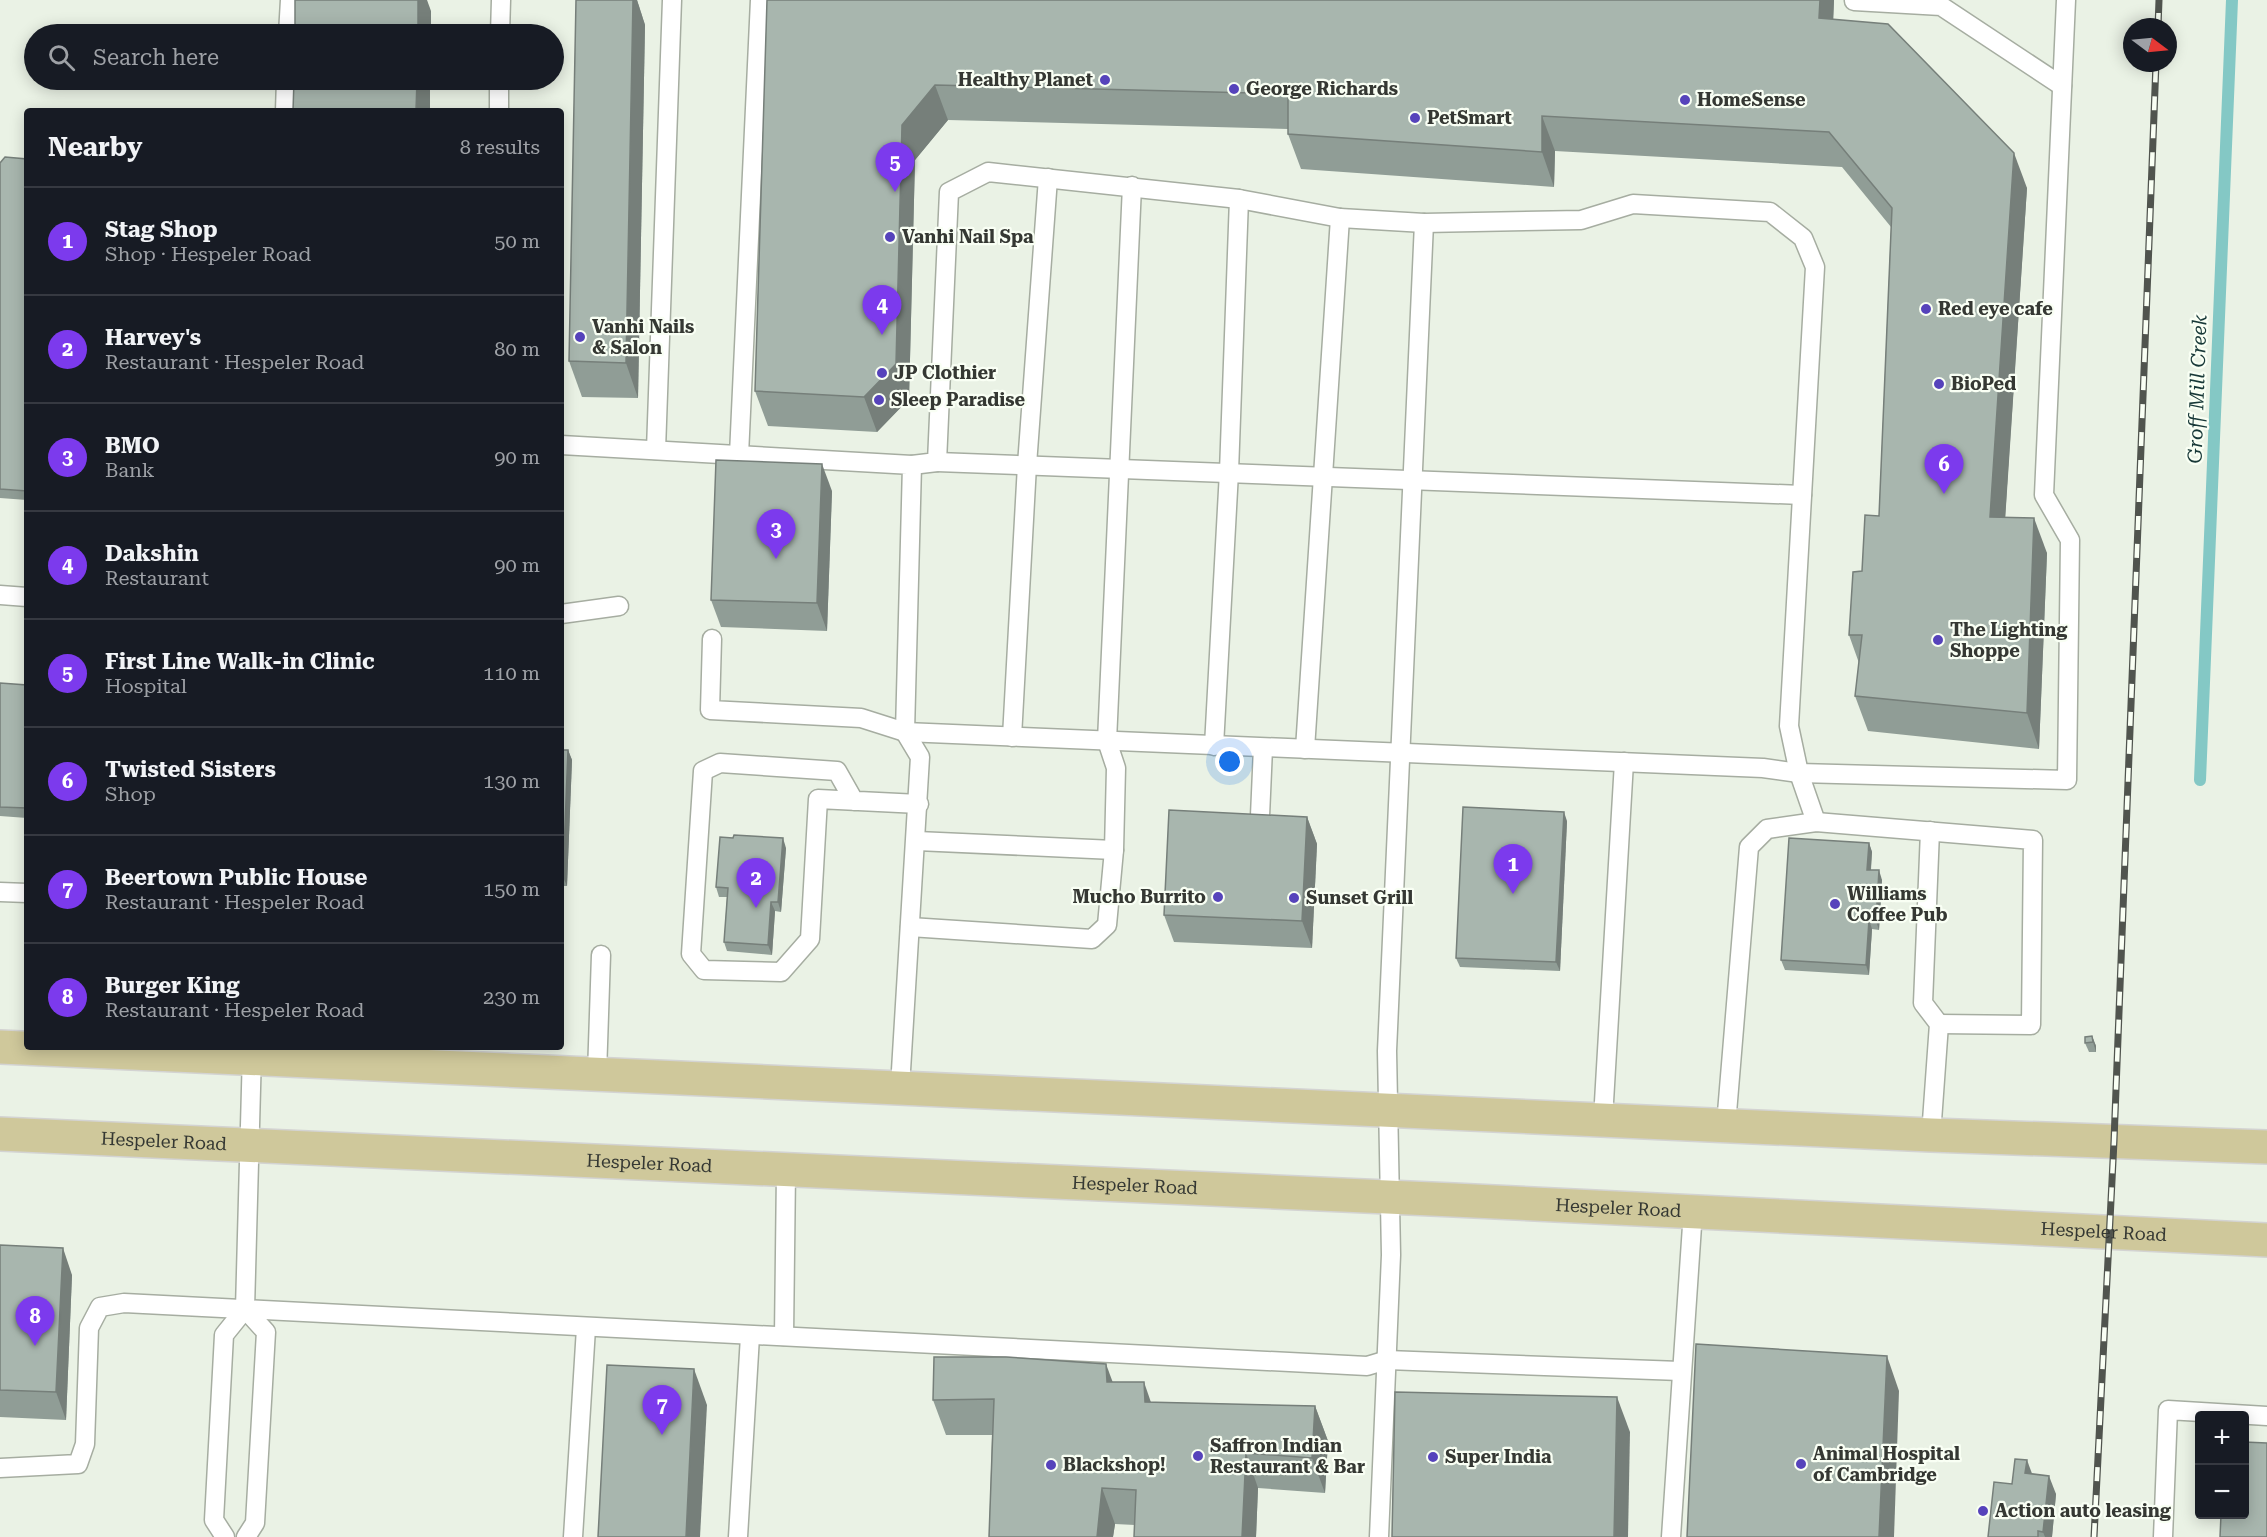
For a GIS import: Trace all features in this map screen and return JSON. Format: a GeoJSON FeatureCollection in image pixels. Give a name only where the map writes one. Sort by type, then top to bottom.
{"type":"FeatureCollection","features":[{"type":"Feature","properties":{"kind":"main road"},"geometry":{"type":"LineString","coordinates":[[0,1047],[24,1048]]}},
{"type":"Feature","properties":{"kind":"main road"},"geometry":{"type":"LineString","coordinates":[[126,1050],[252,1053],[597,1074],[1931,1135],[2267,1147]]}},
{"type":"Feature","properties":{"kind":"main road","name":"Hespeler Road"},"geometry":{"type":"LineString","coordinates":[[0,1134],[1390,1197],[2267,1240]]}},
{"type":"Feature","properties":{"kind":"lane"},"geometry":{"type":"LineString","coordinates":[[289,24],[290,0]]}},
{"type":"Feature","properties":{"kind":"lane"},"geometry":{"type":"LineString","coordinates":[[500,24],[501,0]]}},
{"type":"Feature","properties":{"kind":"lane"},"geometry":{"type":"LineString","coordinates":[[656,450],[672,0]]}},
{"type":"Feature","properties":{"kind":"lane"},"geometry":{"type":"LineString","coordinates":[[739,455],[760,0]]}},
{"type":"Feature","properties":{"kind":"lane"},"geometry":{"type":"LineString","coordinates":[[712,639],[710,710],[861,718],[905,732],[1762,768],[1799,773],[2067,780],[2070,540],[2044,495],[2066,0]]}},
{"type":"Feature","properties":{"kind":"lane"},"geometry":{"type":"LineString","coordinates":[[1854,1],[1941,6],[2062,86]]}},
{"type":"Feature","properties":{"kind":"lane"},"geometry":{"type":"LineString","coordinates":[[285,108],[286,90]]}},
{"type":"Feature","properties":{"kind":"lane"},"geometry":{"type":"LineString","coordinates":[[499,90],[499,108]]}},
{"type":"Feature","properties":{"kind":"lane"},"geometry":{"type":"LineString","coordinates":[[937,462],[949,192],[988,172],[1239,199],[1340,218],[1424,223],[1581,220],[1633,204],[1770,212],[1803,237],[1815,267],[1789,726],[1799,773],[1816,822]]}},
{"type":"Feature","properties":{"kind":"lane"},"geometry":{"type":"LineString","coordinates":[[1012,737],[1027,465],[1048,178]]}},
{"type":"Feature","properties":{"kind":"lane"},"geometry":{"type":"LineString","coordinates":[[910,927],[1092,939],[1107,925],[1114,850],[1116,768],[1107,741],[1132,186]]}},
{"type":"Feature","properties":{"kind":"lane"},"geometry":{"type":"LineString","coordinates":[[1214,746],[1239,199]]}},
{"type":"Feature","properties":{"kind":"lane"},"geometry":{"type":"LineString","coordinates":[[1305,750],[1340,218]]}},
{"type":"Feature","properties":{"kind":"lane"},"geometry":{"type":"LineString","coordinates":[[1378,1537],[1391,1256],[1387,1051],[1424,223]]}},
{"type":"Feature","properties":{"kind":"lane"},"geometry":{"type":"LineString","coordinates":[[564,445],[656,450],[717,460],[739,455],[912,465],[937,462],[1118,468],[1802,495]]}},
{"type":"Feature","properties":{"kind":"lane"},"geometry":{"type":"LineString","coordinates":[[900,1087],[917,840],[920,757],[905,732],[912,465]]}},
{"type":"Feature","properties":{"kind":"lane"},"geometry":{"type":"LineString","coordinates":[[0,595],[24,597]]}},
{"type":"Feature","properties":{"kind":"lane"},"geometry":{"type":"LineString","coordinates":[[564,615],[619,606]]}},
{"type":"Feature","properties":{"kind":"lane"},"geometry":{"type":"LineString","coordinates":[[1260,816],[1263,748]]}},
{"type":"Feature","properties":{"kind":"lane"},"geometry":{"type":"LineString","coordinates":[[1603,1119],[1624,762]]}},
{"type":"Feature","properties":{"kind":"lane"},"geometry":{"type":"LineString","coordinates":[[854,801],[837,771],[720,763],[704,771],[691,954],[704,970],[781,972],[810,939],[818,799],[854,801],[919,804]]}},
{"type":"Feature","properties":{"kind":"lane"},"geometry":{"type":"LineString","coordinates":[[1725,1125],[1749,847],[1767,829],[1816,822],[2033,840],[2031,1025],[1939,1024]]}},
{"type":"Feature","properties":{"kind":"lane"},"geometry":{"type":"LineString","coordinates":[[1930,831],[1923,1004],[1939,1024],[1931,1135]]}},
{"type":"Feature","properties":{"kind":"lane"},"geometry":{"type":"LineString","coordinates":[[917,840],[1114,850]]}},
{"type":"Feature","properties":{"kind":"lane"},"geometry":{"type":"LineString","coordinates":[[0,892],[24,894]]}},
{"type":"Feature","properties":{"kind":"lane"},"geometry":{"type":"LineString","coordinates":[[597,1074],[601,955]]}},
{"type":"Feature","properties":{"kind":"lane"},"geometry":{"type":"LineString","coordinates":[[225,1537],[214,1520],[225,1335],[245,1309],[252,1053]]}},
{"type":"Feature","properties":{"kind":"lane"},"geometry":{"type":"LineString","coordinates":[[784,1336],[786,1171]]}},
{"type":"Feature","properties":{"kind":"lane"},"geometry":{"type":"LineString","coordinates":[[1671,1537],[1680,1371],[1693,1212]]}},
{"type":"Feature","properties":{"kind":"lane"},"geometry":{"type":"LineString","coordinates":[[0,1468],[78,1464],[85,1444],[89,1328],[100,1307],[124,1303],[1367,1366],[1387,1360],[1680,1371]]}},
{"type":"Feature","properties":{"kind":"lane"},"geometry":{"type":"LineString","coordinates":[[245,1309],[266,1332],[255,1523],[246,1537]]}},
{"type":"Feature","properties":{"kind":"lane"},"geometry":{"type":"LineString","coordinates":[[573,1537],[586,1328]]}},
{"type":"Feature","properties":{"kind":"lane"},"geometry":{"type":"LineString","coordinates":[[738,1537],[750,1336]]}},
{"type":"Feature","properties":{"kind":"lane"},"geometry":{"type":"LineString","coordinates":[[2163,1537],[2168,1410],[2267,1416]]}},
{"type":"Feature","properties":{"kind":"building"},"geometry":{"type":"Polygon","coordinates":[[[295,0],[418,0],[418,24],[295,24],[295,0]]]}},
{"type":"Feature","properties":{"kind":"building"},"geometry":{"type":"Polygon","coordinates":[[[576,0],[633,0],[626,363],[569,361],[576,0]]]}},
{"type":"Feature","properties":{"kind":"building"},"geometry":{"type":"Polygon","coordinates":[[[767,0],[1820,0],[1819,18],[1888,24],[2014,153],[1990,517],[2034,518],[2027,713],[1855,696],[1862,635],[1849,635],[1853,572],[1862,571],[1865,515],[1879,516],[1892,208],[1829,132],[1542,116],[1542,152],[1288,134],[1288,94],[935,85],[902,125],[896,364],[864,397],[755,391],[767,0]]]}},
{"type":"Feature","properties":{"kind":"building"},"geometry":{"type":"Polygon","coordinates":[[[294,90],[417,90],[416,108],[293,108],[294,90]]]}},
{"type":"Feature","properties":{"kind":"building"},"geometry":{"type":"Polygon","coordinates":[[[5,157],[24,159],[24,491],[0,489],[0,163],[5,157]]]}},
{"type":"Feature","properties":{"kind":"building"},"geometry":{"type":"Polygon","coordinates":[[[716,460],[822,464],[817,603],[711,600],[716,460]]]}},
{"type":"Feature","properties":{"kind":"building"},"geometry":{"type":"Polygon","coordinates":[[[0,683],[24,685],[24,808],[0,807],[0,683]]]}},
{"type":"Feature","properties":{"kind":"building"},"geometry":{"type":"Polygon","coordinates":[[[564,750],[568,750],[564,852],[564,750]]]}},
{"type":"Feature","properties":{"kind":"building"},"geometry":{"type":"Polygon","coordinates":[[[1463,807],[1564,812],[1556,962],[1456,958],[1463,807]]]}},
{"type":"Feature","properties":{"kind":"building"},"geometry":{"type":"Polygon","coordinates":[[[1169,810],[1307,817],[1302,921],[1164,915],[1169,810]]]}},
{"type":"Feature","properties":{"kind":"building"},"geometry":{"type":"Polygon","coordinates":[[[734,835],[783,838],[778,902],[771,902],[768,945],[724,942],[728,888],[716,887],[720,837],[733,838],[734,835]]]}},
{"type":"Feature","properties":{"kind":"building","name":"Williams Coffee Pub"},"geometry":{"type":"Polygon","coordinates":[[[1789,838],[1869,843],[1867,870],[1879,870],[1876,921],[1869,920],[1866,965],[1781,960],[1789,838]]]}},
{"type":"Feature","properties":{"kind":"building"},"geometry":{"type":"Polygon","coordinates":[[[2092,1036],[2093,1042],[2085,1043],[2085,1037],[2092,1036]]]}},
{"type":"Feature","properties":{"kind":"building"},"geometry":{"type":"Polygon","coordinates":[[[0,1245],[63,1248],[56,1392],[0,1390],[0,1245]]]}},
{"type":"Feature","properties":{"kind":"building","name":"Animal Hospital of Cambridge"},"geometry":{"type":"Polygon","coordinates":[[[1696,1344],[1887,1356],[1879,1537],[1687,1537],[1696,1344]]]}},
{"type":"Feature","properties":{"kind":"building"},"geometry":{"type":"Polygon","coordinates":[[[934,1357],[1006,1357],[1106,1364],[1107,1382],[1144,1382],[1145,1402],[1315,1406],[1312,1458],[1246,1453],[1242,1537],[1134,1537],[1136,1490],[1102,1488],[1097,1537],[989,1537],[994,1399],[933,1400],[934,1357]]]}},
{"type":"Feature","properties":{"kind":"building"},"geometry":{"type":"Polygon","coordinates":[[[607,1365],[694,1369],[686,1537],[598,1537],[607,1365]]]}},
{"type":"Feature","properties":{"kind":"building"},"geometry":{"type":"Polygon","coordinates":[[[1395,1392],[1617,1397],[1614,1537],[1392,1537],[1395,1392]]]}},
{"type":"Feature","properties":{"kind":"building"},"geometry":{"type":"Polygon","coordinates":[[[2249,1442],[2267,1443],[2267,1537],[2220,1537],[2221,1519],[2249,1519],[2249,1442]]]}},
{"type":"Feature","properties":{"kind":"building"},"geometry":{"type":"Polygon","coordinates":[[[2015,1459],[2027,1460],[2025,1473],[2049,1476],[2043,1532],[2038,1531],[2038,1537],[1988,1537],[1994,1482],[2012,1484],[2015,1459]]]}},
{"type":"Feature","properties":{"kind":"waterway","name":"Groff Mill Creek"},"geometry":{"type":"LineString","coordinates":[[2200,780],[2232,0]]}},
{"type":"Feature","properties":{"kind":"railway"},"geometry":{"type":"LineString","coordinates":[[2158,18],[2159,0]]}},
{"type":"Feature","properties":{"kind":"railway"},"geometry":{"type":"LineString","coordinates":[[2094,1537],[2114,1141],[2156,72]]}},
{"type":"Feature","properties":{"kind":"place","name":"Healthy Planet"},"geometry":{"type":"Point","coordinates":[1105,80]}},
{"type":"Feature","properties":{"kind":"place","name":"George Richards"},"geometry":{"type":"Point","coordinates":[1234,89]}},
{"type":"Feature","properties":{"kind":"place","name":"HomeSense"},"geometry":{"type":"Point","coordinates":[1685,100]}},
{"type":"Feature","properties":{"kind":"place","name":"PetSmart"},"geometry":{"type":"Point","coordinates":[1415,118]}},
{"type":"Feature","properties":{"kind":"place","name":"First Line Walk-in Clinic"},"geometry":{"type":"Point","coordinates":[895,192]}},
{"type":"Feature","properties":{"kind":"place","name":"Vanhi Nail Spa"},"geometry":{"type":"Point","coordinates":[890,237]}},
{"type":"Feature","properties":{"kind":"place","name":"Red eye cafe"},"geometry":{"type":"Point","coordinates":[1926,309]}},
{"type":"Feature","properties":{"kind":"place","name":"Dakshin"},"geometry":{"type":"Point","coordinates":[882,335]}},
{"type":"Feature","properties":{"kind":"place","name":"Vanhi Nails & Salon"},"geometry":{"type":"Point","coordinates":[580,337]}},
{"type":"Feature","properties":{"kind":"place","name":"JP Clothier"},"geometry":{"type":"Point","coordinates":[882,373]}},
{"type":"Feature","properties":{"kind":"place","name":"BioPed"},"geometry":{"type":"Point","coordinates":[1939,384]}},
{"type":"Feature","properties":{"kind":"place","name":"Sleep Paradise"},"geometry":{"type":"Point","coordinates":[879,400]}},
{"type":"Feature","properties":{"kind":"place","name":"Twisted Sisters"},"geometry":{"type":"Point","coordinates":[1944,494]}},
{"type":"Feature","properties":{"kind":"place","name":"BMO"},"geometry":{"type":"Point","coordinates":[776,559]}},
{"type":"Feature","properties":{"kind":"place","name":"The Lighting Shoppe"},"geometry":{"type":"Point","coordinates":[1938,640]}},
{"type":"Feature","properties":{"kind":"place","name":"Stag Shop"},"geometry":{"type":"Point","coordinates":[1513,894]}},
{"type":"Feature","properties":{"kind":"place","name":"Mucho Burrito"},"geometry":{"type":"Point","coordinates":[1218,897]}},
{"type":"Feature","properties":{"kind":"place","name":"Sunset Grill"},"geometry":{"type":"Point","coordinates":[1294,898]}},
{"type":"Feature","properties":{"kind":"place","name":"Williams Coffee Pub"},"geometry":{"type":"Point","coordinates":[1835,904]}},
{"type":"Feature","properties":{"kind":"place","name":"Harvey's"},"geometry":{"type":"Point","coordinates":[756,908]}},
{"type":"Feature","properties":{"kind":"place","name":"Burger King"},"geometry":{"type":"Point","coordinates":[35,1346]}},
{"type":"Feature","properties":{"kind":"place","name":"Beertown Public House"},"geometry":{"type":"Point","coordinates":[662,1435]}},
{"type":"Feature","properties":{"kind":"place","name":"Saffron Indian Restaurant & Bar"},"geometry":{"type":"Point","coordinates":[1198,1456]}},
{"type":"Feature","properties":{"kind":"place","name":"Super India"},"geometry":{"type":"Point","coordinates":[1433,1457]}},
{"type":"Feature","properties":{"kind":"place","name":"Animal Hospital of Cambridge"},"geometry":{"type":"Point","coordinates":[1801,1464]}},
{"type":"Feature","properties":{"kind":"place","name":"Blackshop!"},"geometry":{"type":"Point","coordinates":[1051,1465]}},
{"type":"Feature","properties":{"kind":"place","name":"Action auto leasing"},"geometry":{"type":"Point","coordinates":[1983,1511]}}]}
